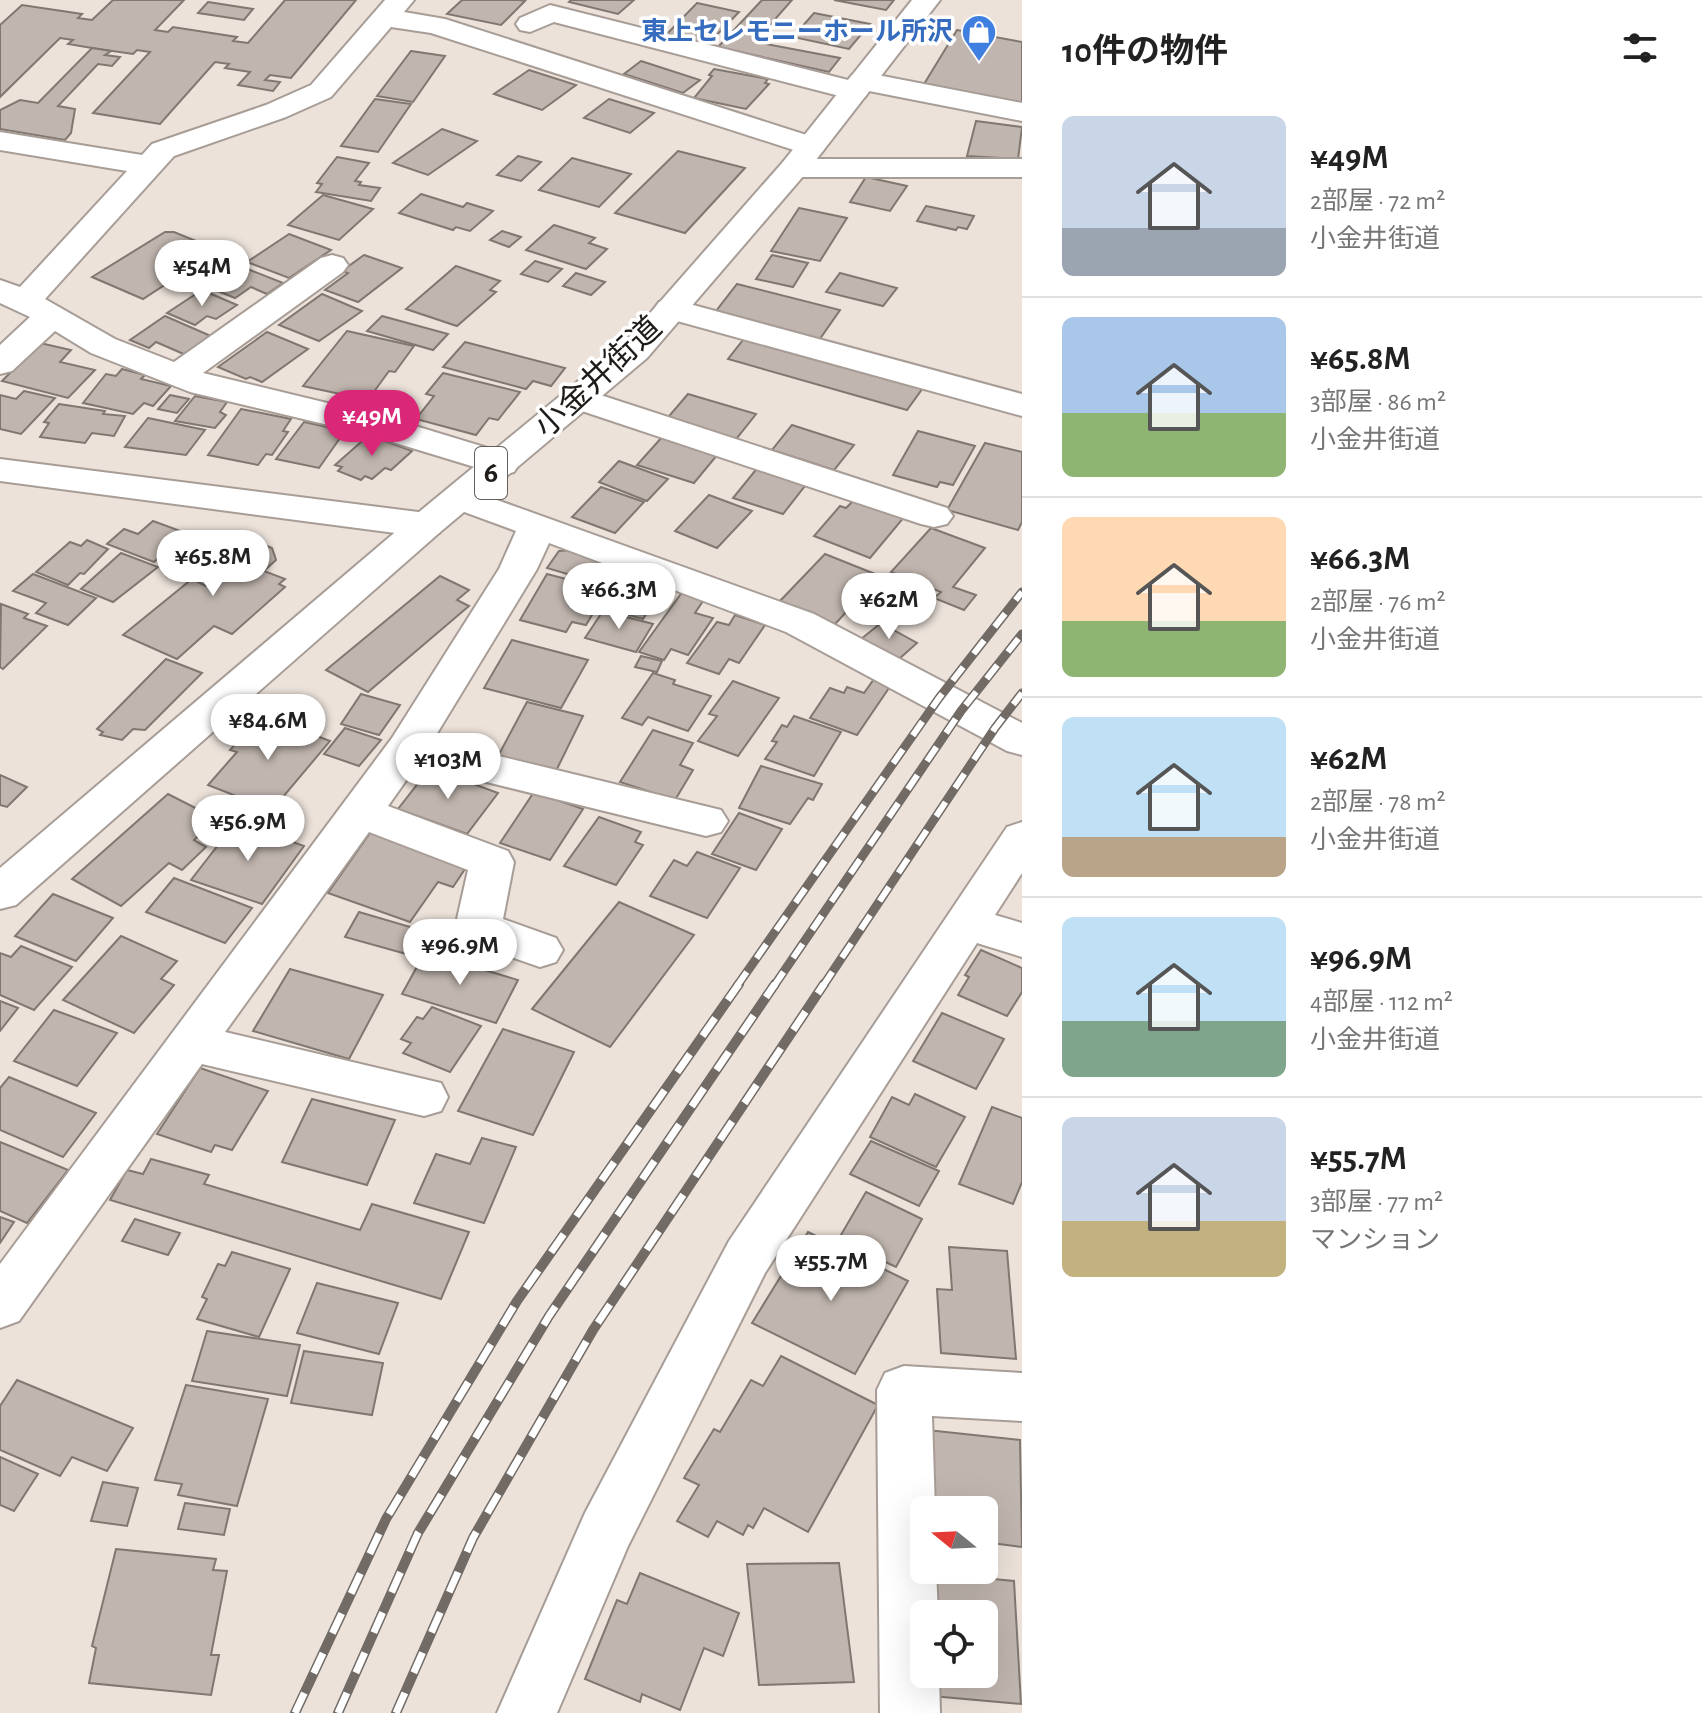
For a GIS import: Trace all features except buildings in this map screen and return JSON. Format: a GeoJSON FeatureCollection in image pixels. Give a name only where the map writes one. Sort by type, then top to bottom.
{"type":"FeatureCollection","features":[{"type":"Feature","properties":{"kind":"street","name":"小金井街道"},"geometry":{"type":"LineString","coordinates":[[0,893],[426,525],[635,351],[803,157],[926,0]]}},
{"type":"Feature","properties":{"kind":"street"},"geometry":{"type":"LineString","coordinates":[[0,364],[25,302],[163,150],[276,111],[321,91],[393,9],[803,157],[968,170],[1022,168]]}},
{"type":"Feature","properties":{"kind":"street"},"geometry":{"type":"LineString","coordinates":[[530,24],[550,13],[664,52],[1022,112]]}},
{"type":"Feature","properties":{"kind":"street"},"geometry":{"type":"LineString","coordinates":[[0,141],[149,165]]}},
{"type":"Feature","properties":{"kind":"street"},"geometry":{"type":"LineString","coordinates":[[176,376],[332,265]]}},
{"type":"Feature","properties":{"kind":"street"},"geometry":{"type":"LineString","coordinates":[[25,302],[103,346],[202,385],[376,426],[501,464]]}},
{"type":"Feature","properties":{"kind":"street"},"geometry":{"type":"LineString","coordinates":[[671,309],[1022,405]]}},
{"type":"Feature","properties":{"kind":"street"},"geometry":{"type":"LineString","coordinates":[[579,399],[770,459],[934,516]]}},
{"type":"Feature","properties":{"kind":"street"},"geometry":{"type":"LineString","coordinates":[[0,470],[426,525]]}},
{"type":"Feature","properties":{"kind":"street"},"geometry":{"type":"LineString","coordinates":[[461,498],[800,623],[1022,741]]}},
{"type":"Feature","properties":{"kind":"street"},"geometry":{"type":"LineString","coordinates":[[0,1305],[407,748],[518,569],[537,527]]}},
{"type":"Feature","properties":{"kind":"street"},"geometry":{"type":"LineString","coordinates":[[407,748],[706,821]]}},
{"type":"Feature","properties":{"kind":"street"},"geometry":{"type":"LineString","coordinates":[[361,812],[492,862],[478,928],[540,950]]}},
{"type":"Feature","properties":{"kind":"street"},"geometry":{"type":"LineString","coordinates":[[527,1713],[605,1532],[747,1257],[1022,838]]}},
{"type":"Feature","properties":{"kind":"street"},"geometry":{"type":"LineString","coordinates":[[966,923],[1022,940]]}},
{"type":"Feature","properties":{"kind":"street"},"geometry":{"type":"LineString","coordinates":[[190,1043],[424,1097]]}},
{"type":"Feature","properties":{"kind":"street"},"geometry":{"type":"LineString","coordinates":[[910,1713],[904,1390],[1022,1397]]}},
{"type":"Feature","properties":{"kind":"railway"},"geometry":{"type":"LineString","coordinates":[[737,986],[939,698],[1022,592]]}},
{"type":"Feature","properties":{"kind":"railway"},"geometry":{"type":"LineString","coordinates":[[774,986],[961,711],[1022,634]]}},
{"type":"Feature","properties":{"kind":"railway"},"geometry":{"type":"LineString","coordinates":[[823,986],[995,728],[1022,693]]}},
{"type":"Feature","properties":{"kind":"railway"},"geometry":{"type":"LineString","coordinates":[[295,1713],[386,1519],[517,1301],[739,984]]}},
{"type":"Feature","properties":{"kind":"railway"},"geometry":{"type":"LineString","coordinates":[[338,1713],[418,1533],[549,1316],[775,984]]}},
{"type":"Feature","properties":{"kind":"railway"},"geometry":{"type":"LineString","coordinates":[[396,1713],[473,1538],[593,1330],[824,984]]}},
{"type":"Feature","properties":{"kind":"place","name":"東上セレモニーホール所沢"},"geometry":{"type":"Point","coordinates":[979,63]}}]}
